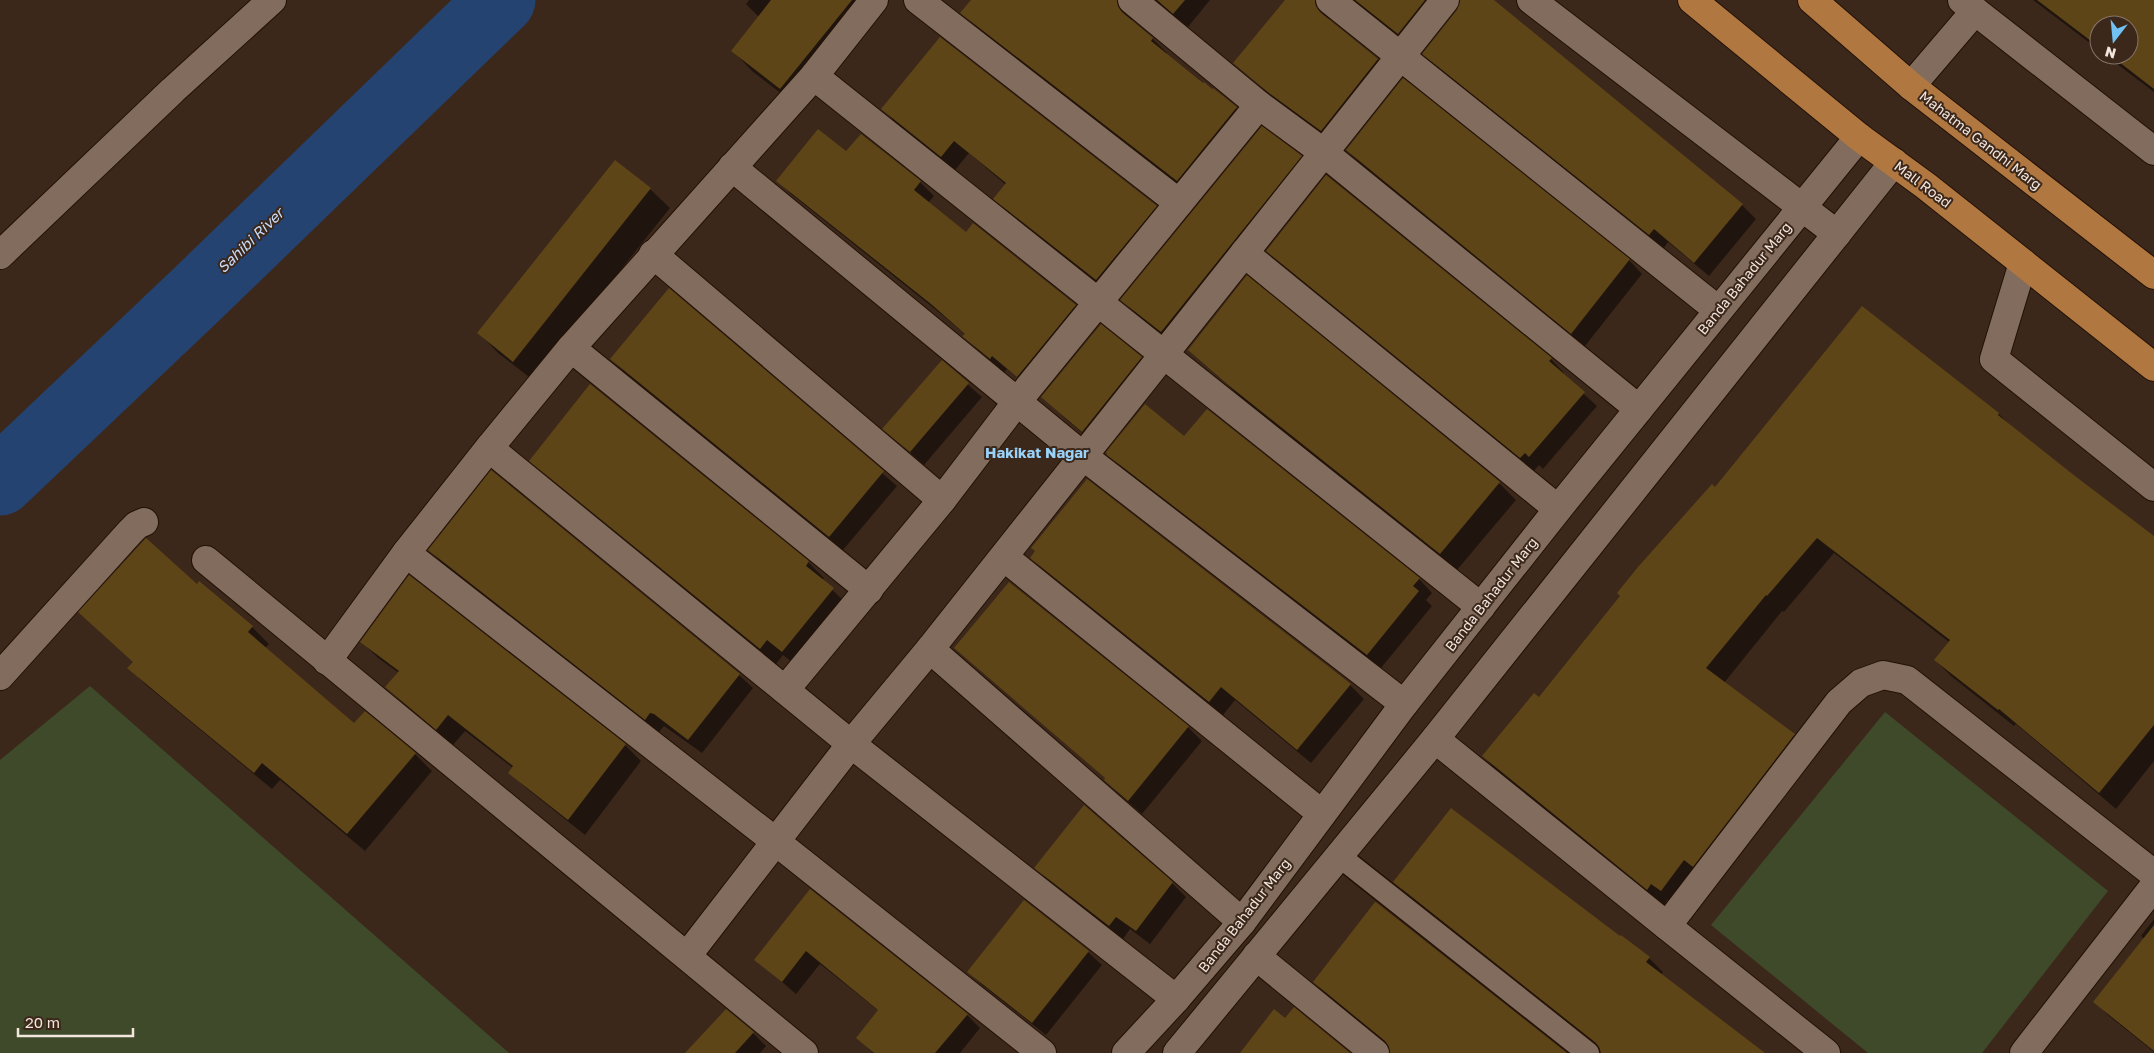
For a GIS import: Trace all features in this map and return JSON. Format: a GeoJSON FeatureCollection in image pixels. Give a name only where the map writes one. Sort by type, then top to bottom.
{"type":"FeatureCollection","features":[{"type":"Feature","properties":{"kind":"main road","name":"Mall Road"},"geometry":{"type":"LineString","coordinates":[[1692,0],[1859,137],[1894,162],[2154,367]]}},
{"type":"Feature","properties":{"kind":"main road","name":"Mahatma Gandhi Marg"},"geometry":{"type":"LineString","coordinates":[[1812,0],[1911,86],[2154,275]]}},
{"type":"Feature","properties":{"kind":"street"},"geometry":{"type":"LineString","coordinates":[[0,255],[173,90],[272,0]]}},
{"type":"Feature","properties":{"kind":"street"},"geometry":{"type":"LineString","coordinates":[[327,662],[406,553],[488,448],[571,348],[814,76],[874,0]]}},
{"type":"Feature","properties":{"kind":"street"},"geometry":{"type":"LineString","coordinates":[[918,0],[1179,203]]}},
{"type":"Feature","properties":{"kind":"street"},"geometry":{"type":"LineString","coordinates":[[1132,0],[1259,105],[1323,152],[1639,409]]}},
{"type":"Feature","properties":{"kind":"street"},"geometry":{"type":"LineString","coordinates":[[1330,0],[1718,310]]}},
{"type":"Feature","properties":{"kind":"street"},"geometry":{"type":"LineString","coordinates":[[687,956],[851,744],[930,650],[1445,0]]}},
{"type":"Feature","properties":{"kind":"street"},"geometry":{"type":"LineString","coordinates":[[1531,0],[1837,234]]}},
{"type":"Feature","properties":{"kind":"street"},"geometry":{"type":"LineString","coordinates":[[1911,86],[1968,5],[2153,148]]}},
{"type":"Feature","properties":{"kind":"street"},"geometry":{"type":"LineString","coordinates":[[814,76],[1482,607]]}},
{"type":"Feature","properties":{"kind":"street"},"geometry":{"type":"LineString","coordinates":[[785,690],[942,500],[1016,402],[1259,105]]}},
{"type":"Feature","properties":{"kind":"street","name":"Banda Bahadur Marg"},"geometry":{"type":"LineString","coordinates":[[1126,1053],[1176,999],[1242,922],[1404,704],[1558,509],[1859,137]]}},
{"type":"Feature","properties":{"kind":"street"},"geometry":{"type":"LineString","coordinates":[[1177,1053],[1435,739],[1894,162]]}},
{"type":"Feature","properties":{"kind":"street"},"geometry":{"type":"LineString","coordinates":[[732,167],[1016,402],[1404,704]]}},
{"type":"Feature","properties":{"kind":"street"},"geometry":{"type":"LineString","coordinates":[[1244,253],[1558,509]]}},
{"type":"Feature","properties":{"kind":"street"},"geometry":{"type":"LineString","coordinates":[[654,254],[942,500]]}},
{"type":"Feature","properties":{"kind":"street"},"geometry":{"type":"LineString","coordinates":[[2023,263],[1994,359],[2154,487]]}},
{"type":"Feature","properties":{"kind":"street"},"geometry":{"type":"LineString","coordinates":[[571,348],[868,590]]}},
{"type":"Feature","properties":{"kind":"street"},"geometry":{"type":"LineString","coordinates":[[488,448],[851,744],[1176,999]]}},
{"type":"Feature","properties":{"kind":"street"},"geometry":{"type":"LineString","coordinates":[[0,676],[130,532],[144,522]]}},
{"type":"Feature","properties":{"kind":"street"},"geometry":{"type":"LineString","coordinates":[[406,553],[775,841],[1042,1053]]}},
{"type":"Feature","properties":{"kind":"street"},"geometry":{"type":"LineString","coordinates":[[1004,557],[1322,814]]}},
{"type":"Feature","properties":{"kind":"street"},"geometry":{"type":"LineString","coordinates":[[206,560],[327,662],[804,1053]]}},
{"type":"Feature","properties":{"kind":"street"},"geometry":{"type":"LineString","coordinates":[[930,650],[1242,922]]}},
{"type":"Feature","properties":{"kind":"street"},"geometry":{"type":"LineString","coordinates":[[1667,926],[1839,702],[1861,683],[1883,675],[1907,680],[2154,874]]}},
{"type":"Feature","properties":{"kind":"street"},"geometry":{"type":"LineString","coordinates":[[1435,739],[1826,1053]]}},
{"type":"Feature","properties":{"kind":"street"},"geometry":{"type":"LineString","coordinates":[[2024,1053],[2154,886]]}},
{"type":"Feature","properties":{"kind":"street"},"geometry":{"type":"LineString","coordinates":[[1256,956],[1374,1053]]}},
{"type":"Feature","properties":{"kind":"lane"},"geometry":{"type":"LineString","coordinates":[[1338,855],[1588,1053]]}},
{"type":"Feature","properties":{"kind":"green space"},"geometry":{"type":"Polygon","coordinates":[[[90,686],[509,1053],[0,1053],[0,760],[90,686]]]}},
{"type":"Feature","properties":{"kind":"green space"},"geometry":{"type":"Polygon","coordinates":[[[1885,712],[2108,891],[1982,1053],[1868,1053],[1711,925],[1885,712]]]}},
{"type":"Feature","properties":{"kind":"building"},"geometry":{"type":"Polygon","coordinates":[[[771,0],[852,0],[780,89],[731,51],[771,0]]]}},
{"type":"Feature","properties":{"kind":"building"},"geometry":{"type":"Polygon","coordinates":[[[971,0],[1117,0],[1122,12],[1153,38],[1151,41],[1203,83],[1213,88],[1237,107],[1177,181],[960,13],[971,0]]]}},
{"type":"Feature","properties":{"kind":"building"},"geometry":{"type":"Polygon","coordinates":[[[1157,0],[1185,0],[1173,14],[1157,0]]]}},
{"type":"Feature","properties":{"kind":"building"},"geometry":{"type":"Polygon","coordinates":[[[1285,0],[1315,0],[1320,12],[1378,59],[1321,131],[1269,93],[1233,63],[1285,0]]]}},
{"type":"Feature","properties":{"kind":"building"},"geometry":{"type":"Polygon","coordinates":[[[1355,0],[1425,0],[1398,34],[1355,0]]]}},
{"type":"Feature","properties":{"kind":"building"},"geometry":{"type":"Polygon","coordinates":[[[1460,0],[1494,0],[1743,204],[1694,263],[1654,229],[1649,235],[1422,54],[1457,10],[1460,0]]]}},
{"type":"Feature","properties":{"kind":"building"},"geometry":{"type":"Polygon","coordinates":[[[2037,0],[2154,0],[2154,89],[2123,65],[2139,65],[2139,15],[2089,15],[2089,39],[2037,0]]]}},
{"type":"Feature","properties":{"kind":"building"},"geometry":{"type":"Polygon","coordinates":[[[940,37],[1157,206],[1096,280],[993,199],[1006,183],[954,141],[941,157],[881,109],[940,37]]]}},
{"type":"Feature","properties":{"kind":"building"},"geometry":{"type":"Polygon","coordinates":[[[1403,78],[1630,259],[1571,334],[1346,150],[1403,78]]]}},
{"type":"Feature","properties":{"kind":"building"},"geometry":{"type":"Polygon","coordinates":[[[1262,126],[1302,156],[1161,332],[1120,300],[1262,126]]]}},
{"type":"Feature","properties":{"kind":"building"},"geometry":{"type":"Polygon","coordinates":[[[818,129],[846,151],[861,134],[921,181],[914,190],[966,232],[973,223],[1076,305],[1017,377],[992,356],[990,359],[962,336],[965,334],[931,304],[776,181],[818,129]]]}},
{"type":"Feature","properties":{"kind":"building"},"geometry":{"type":"Polygon","coordinates":[[[615,160],[651,188],[513,362],[477,333],[615,160]]]}},
{"type":"Feature","properties":{"kind":"building"},"geometry":{"type":"Polygon","coordinates":[[[1326,175],[1552,358],[1549,361],[1585,392],[1529,457],[1525,453],[1520,458],[1266,251],[1326,175]]]}},
{"type":"Feature","properties":{"kind":"building"},"geometry":{"type":"Polygon","coordinates":[[[1247,275],[1500,482],[1440,554],[1227,384],[1188,350],[1247,275]]]}},
{"type":"Feature","properties":{"kind":"building"},"geometry":{"type":"Polygon","coordinates":[[[669,288],[884,471],[829,537],[610,359],[669,288]]]}},
{"type":"Feature","properties":{"kind":"building"},"geometry":{"type":"Polygon","coordinates":[[[1862,306],[1999,413],[1998,415],[2075,476],[2154,536],[2154,725],[2099,793],[1999,709],[1934,660],[1950,640],[1817,538],[1766,595],[1706,668],[1795,734],[1693,867],[1684,860],[1661,891],[1651,884],[1647,890],[1482,756],[1534,693],[1539,697],[1620,596],[1617,593],[1638,567],[1712,484],[1715,487],[1862,306]]]}},
{"type":"Feature","properties":{"kind":"building"},"geometry":{"type":"Polygon","coordinates":[[[1101,324],[1142,357],[1082,432],[1041,397],[1101,324]]]}},
{"type":"Feature","properties":{"kind":"building"},"geometry":{"type":"Polygon","coordinates":[[[942,360],[969,383],[910,452],[882,429],[942,360]]]}},
{"type":"Feature","properties":{"kind":"building"},"geometry":{"type":"Polygon","coordinates":[[[590,384],[809,561],[806,566],[834,588],[782,652],[767,640],[760,649],[529,461],[590,384]]]}},
{"type":"Feature","properties":{"kind":"building"},"geometry":{"type":"Polygon","coordinates":[[[1145,404],[1184,436],[1207,409],[1420,578],[1413,586],[1419,591],[1367,655],[1107,455],[1106,452],[1145,404]]]}},
{"type":"Feature","properties":{"kind":"building"},"geometry":{"type":"Polygon","coordinates":[[[491,470],[740,674],[688,740],[654,714],[650,713],[645,720],[428,550],[491,470]]]}},
{"type":"Feature","properties":{"kind":"building"},"geometry":{"type":"Polygon","coordinates":[[[1087,479],[1351,684],[1297,750],[1221,687],[1209,702],[1030,558],[1035,551],[1031,548],[1087,479]]]}},
{"type":"Feature","properties":{"kind":"building"},"geometry":{"type":"Polygon","coordinates":[[[146,538],[197,584],[199,581],[253,626],[248,632],[354,723],[365,711],[416,753],[347,834],[262,763],[254,773],[181,713],[127,668],[133,662],[78,612],[146,538]]]}},
{"type":"Feature","properties":{"kind":"building"},"geometry":{"type":"Polygon","coordinates":[[[409,575],[626,744],[568,820],[508,773],[513,766],[448,715],[436,730],[385,687],[399,671],[360,642],[409,575]]]}},
{"type":"Feature","properties":{"kind":"building"},"geometry":{"type":"Polygon","coordinates":[[[1009,582],[1189,726],[1128,801],[1104,780],[1105,778],[954,648],[1009,582]]]}},
{"type":"Feature","properties":{"kind":"building"},"geometry":{"type":"Polygon","coordinates":[[[1084,805],[1173,882],[1136,931],[1116,917],[1109,926],[1034,868],[1084,805]]]}},
{"type":"Feature","properties":{"kind":"building"},"geometry":{"type":"Polygon","coordinates":[[[1451,808],[1650,957],[1646,962],[1765,1053],[1601,1053],[1596,1043],[1393,882],[1451,808]]]}},
{"type":"Feature","properties":{"kind":"building"},"geometry":{"type":"Polygon","coordinates":[[[810,889],[968,1014],[935,1053],[874,1053],[856,1038],[878,1010],[806,951],[782,982],[754,960],[810,889]]]}},
{"type":"Feature","properties":{"kind":"building"},"geometry":{"type":"Polygon","coordinates":[[[1024,900],[1089,951],[1032,1023],[967,972],[1024,900]]]}},
{"type":"Feature","properties":{"kind":"building"},"geometry":{"type":"Polygon","coordinates":[[[1375,902],[1567,1053],[1390,1053],[1385,1041],[1313,982],[1375,902]]]}},
{"type":"Feature","properties":{"kind":"building"},"geometry":{"type":"Polygon","coordinates":[[[2154,925],[2154,1051],[2093,1002],[2154,925]]]}},
{"type":"Feature","properties":{"kind":"building"},"geometry":{"type":"Polygon","coordinates":[[[1294,1007],[1350,1053],[1240,1053],[1274,1009],[1285,1018],[1294,1007]]]}},
{"type":"Feature","properties":{"kind":"building"},"geometry":{"type":"Polygon","coordinates":[[[726,1009],[754,1032],[735,1053],[685,1053],[726,1009]]]}},
{"type":"Feature","properties":{"kind":"waterway","name":"Sahibi River"},"geometry":{"type":"LineString","coordinates":[[0,481],[196,295],[501,0]]}},
{"type":"Feature","properties":{"kind":"district","name":"Hakikat Nagar"},"geometry":{"type":"Point","coordinates":[1037,452]}}]}
